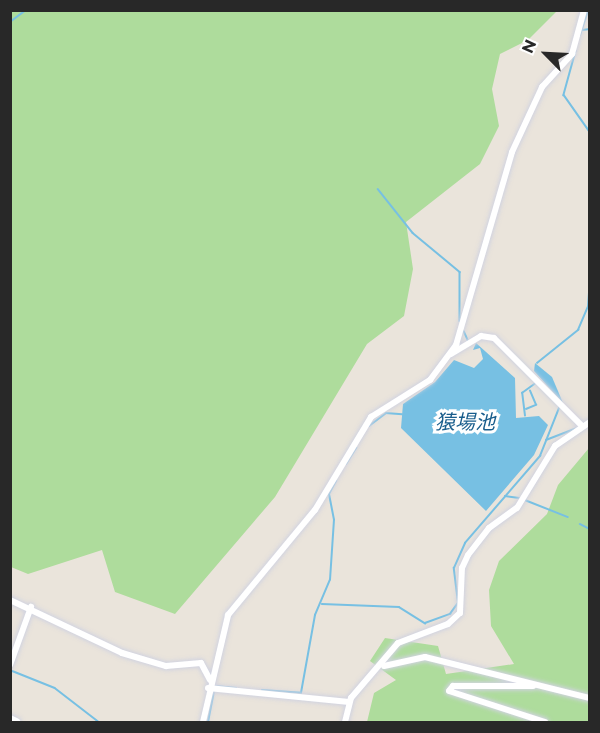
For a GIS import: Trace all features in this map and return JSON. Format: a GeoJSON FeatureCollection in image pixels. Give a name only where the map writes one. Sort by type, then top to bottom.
{"type":"FeatureCollection","features":[{"type":"Feature","properties":{"kind":"street"},"geometry":{"type":"LineString","coordinates":[[210,680],[225,620],[315,510],[366,423],[430,380],[451,354],[468,318],[483,242],[512,152],[542,87],[572,54],[584,10]]}},
{"type":"Feature","properties":{"kind":"street"},"geometry":{"type":"LineString","coordinates":[[451,354],[481,336],[490,336],[539,380],[579,427]]}},
{"type":"Feature","properties":{"kind":"street"},"geometry":{"type":"LineString","coordinates":[[345,723],[349,702],[384,666],[398,643],[448,624],[460,613],[462,568],[468,555],[489,528],[517,508],[555,446],[579,427],[590,422]]}},
{"type":"Feature","properties":{"kind":"street"},"geometry":{"type":"LineString","coordinates":[[10,600],[31,607],[122,653],[166,666],[201,663],[212,688],[203,723]]}},
{"type":"Feature","properties":{"kind":"street"},"geometry":{"type":"LineString","coordinates":[[10,665],[31,607]]}},
{"type":"Feature","properties":{"kind":"street"},"geometry":{"type":"LineString","coordinates":[[384,666],[425,657],[533,686],[590,698]]}},
{"type":"Feature","properties":{"kind":"street"},"geometry":{"type":"LineString","coordinates":[[533,686],[453,686],[449,691],[545,723]]}},
{"type":"Feature","properties":{"kind":"street"},"geometry":{"type":"LineString","coordinates":[[212,688],[349,702]]}},
{"type":"Feature","properties":{"kind":"street"},"geometry":{"type":"LineString","coordinates":[[10,719],[16,723]]}},
{"type":"Feature","properties":{"kind":"green space"},"geometry":{"type":"Polygon","coordinates":[[[10,11],[557,11],[528,40],[500,54],[492,89],[499,126],[480,164],[406,222],[413,269],[404,316],[367,344],[275,497],[175,614],[115,592],[102,550],[28,574],[11,567],[10,11]]]}},
{"type":"Feature","properties":{"kind":"green space"},"geometry":{"type":"Polygon","coordinates":[[[589,448],[589,722],[367,722],[374,693],[396,680],[370,661],[385,638],[438,646],[446,674],[514,664],[491,626],[489,590],[499,561],[547,514],[558,485],[589,448]]]}},
{"type":"Feature","properties":{"kind":"water","name":"猿場池"},"geometry":{"type":"Polygon","coordinates":[[[476,343],[515,378],[516,418],[539,416],[548,425],[534,455],[486,511],[401,428],[403,404],[435,382],[454,360],[474,368],[483,359],[480,348],[473,350],[476,343]]]}},
{"type":"Feature","properties":{"kind":"water"},"geometry":{"type":"Polygon","coordinates":[[[535,363],[552,377],[563,403],[534,371],[535,363]]]}},
{"type":"Feature","properties":{"kind":"waterway"},"geometry":{"type":"LineString","coordinates":[[10,22],[26,10]]}},
{"type":"Feature","properties":{"kind":"waterway"},"geometry":{"type":"LineString","coordinates":[[580,35],[588,10]]}},
{"type":"Feature","properties":{"kind":"waterway"},"geometry":{"type":"LineString","coordinates":[[582,30],[590,29]]}},
{"type":"Feature","properties":{"kind":"waterway"},"geometry":{"type":"LineString","coordinates":[[576,51],[564,95],[590,132]]}},
{"type":"Feature","properties":{"kind":"waterway"},"geometry":{"type":"LineString","coordinates":[[378,189],[413,233],[460,272],[460,321]]}},
{"type":"Feature","properties":{"kind":"waterway"},"geometry":{"type":"LineString","coordinates":[[537,363],[578,330],[588,307],[590,277]]}},
{"type":"Feature","properties":{"kind":"waterway"},"geometry":{"type":"LineString","coordinates":[[464,331],[468,340]]}},
{"type":"Feature","properties":{"kind":"waterway"},"geometry":{"type":"LineString","coordinates":[[525,416],[522,393],[537,382]]}},
{"type":"Feature","properties":{"kind":"waterway"},"geometry":{"type":"LineString","coordinates":[[526,409],[536,405],[530,391]]}},
{"type":"Feature","properties":{"kind":"waterway"},"geometry":{"type":"LineString","coordinates":[[322,604],[399,607],[425,623],[450,614],[458,603],[454,568],[465,543],[540,456],[559,408]]}},
{"type":"Feature","properties":{"kind":"waterway"},"geometry":{"type":"LineString","coordinates":[[369,426],[386,413],[402,414]]}},
{"type":"Feature","properties":{"kind":"waterway"},"geometry":{"type":"LineString","coordinates":[[546,440],[577,428]]}},
{"type":"Feature","properties":{"kind":"waterway"},"geometry":{"type":"LineString","coordinates":[[346,464],[356,448]]}},
{"type":"Feature","properties":{"kind":"waterway"},"geometry":{"type":"LineString","coordinates":[[262,690],[301,693],[315,615],[330,580],[334,520],[329,494],[336,481]]}},
{"type":"Feature","properties":{"kind":"waterway"},"geometry":{"type":"LineString","coordinates":[[505,496],[519,498]]}},
{"type":"Feature","properties":{"kind":"waterway"},"geometry":{"type":"LineString","coordinates":[[525,500],[568,517]]}},
{"type":"Feature","properties":{"kind":"waterway"},"geometry":{"type":"LineString","coordinates":[[580,524],[590,529]]}},
{"type":"Feature","properties":{"kind":"waterway"},"geometry":{"type":"LineString","coordinates":[[10,670],[55,688],[99,722]]}},
{"type":"Feature","properties":{"kind":"waterway"},"geometry":{"type":"LineString","coordinates":[[215,686],[236,688]]}},
{"type":"Feature","properties":{"kind":"waterway"},"geometry":{"type":"LineString","coordinates":[[208,722],[214,691]]}}]}
